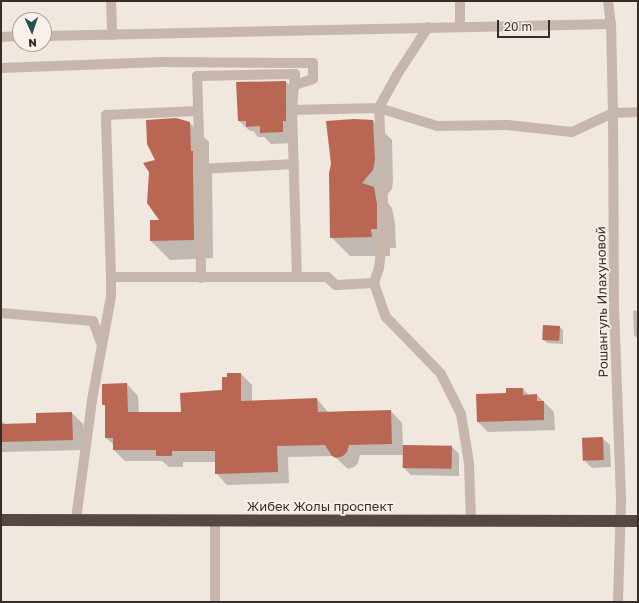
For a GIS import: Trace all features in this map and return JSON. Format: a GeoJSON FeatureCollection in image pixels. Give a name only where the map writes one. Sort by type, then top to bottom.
{"type":"FeatureCollection","features":[{"type":"Feature","properties":{"kind":"highway","name":"Жибек Жолы проспект"},"geometry":{"type":"LineString","coordinates":[[1,520],[638,521]]}},
{"type":"Feature","properties":{"kind":"street"},"geometry":{"type":"LineString","coordinates":[[111,1],[112,35]]}},
{"type":"Feature","properties":{"kind":"street"},"geometry":{"type":"LineString","coordinates":[[460,1],[460,26]]}},
{"type":"Feature","properties":{"kind":"street","name":"Рошангуль Илахуновой"},"geometry":{"type":"LineString","coordinates":[[608,1],[611,24],[614,307],[620,502],[618,602]]}},
{"type":"Feature","properties":{"kind":"street"},"geometry":{"type":"LineString","coordinates":[[52,36],[460,26],[611,24]]}},
{"type":"Feature","properties":{"kind":"street"},"geometry":{"type":"LineString","coordinates":[[428,27],[397,75],[379,108],[384,226],[379,268],[374,283],[386,317],[441,374],[461,414],[469,463],[471,521]]}},
{"type":"Feature","properties":{"kind":"street"},"geometry":{"type":"LineString","coordinates":[[1,37],[12,36]]}},
{"type":"Feature","properties":{"kind":"street"},"geometry":{"type":"LineString","coordinates":[[1,68],[162,62],[313,63],[313,79],[294,85]]}},
{"type":"Feature","properties":{"kind":"street"},"geometry":{"type":"LineString","coordinates":[[201,278],[197,76],[295,74],[292,110],[297,276]]}},
{"type":"Feature","properties":{"kind":"street"},"geometry":{"type":"LineString","coordinates":[[292,110],[379,108],[436,126],[507,126],[572,132],[613,113],[638,112]]}},
{"type":"Feature","properties":{"kind":"street"},"geometry":{"type":"LineString","coordinates":[[76,520],[92,400],[111,296],[106,115],[198,111]]}},
{"type":"Feature","properties":{"kind":"street"},"geometry":{"type":"LineString","coordinates":[[200,169],[294,164]]}},
{"type":"Feature","properties":{"kind":"street"},"geometry":{"type":"LineString","coordinates":[[111,277],[201,278],[297,276],[328,277],[336,284],[374,283]]}},
{"type":"Feature","properties":{"kind":"street"},"geometry":{"type":"LineString","coordinates":[[1,313],[93,321],[102,346]]}},
{"type":"Feature","properties":{"kind":"street"},"geometry":{"type":"LineString","coordinates":[[215,602],[216,520]]}},
{"type":"Feature","properties":{"kind":"building"},"geometry":{"type":"Polygon","coordinates":[[[286,81],[286,121],[283,121],[283,132],[260,133],[260,126],[246,127],[246,121],[238,121],[236,82],[286,81]]]}},
{"type":"Feature","properties":{"kind":"building"},"geometry":{"type":"Polygon","coordinates":[[[176,118],[190,122],[191,151],[193,151],[194,240],[150,241],[150,220],[159,220],[147,203],[149,172],[143,163],[155,160],[147,144],[146,120],[176,118]]]}},
{"type":"Feature","properties":{"kind":"building"},"geometry":{"type":"Polygon","coordinates":[[[354,119],[373,120],[375,160],[373,170],[362,183],[374,187],[377,204],[377,229],[371,229],[372,237],[330,238],[329,173],[331,164],[326,121],[354,119]]]}},
{"type":"Feature","properties":{"kind":"building"},"geometry":{"type":"Polygon","coordinates":[[[543,325],[560,326],[559,341],[542,340],[543,325]]]}},
{"type":"Feature","properties":{"kind":"building"},"geometry":{"type":"Polygon","coordinates":[[[227,373],[241,373],[241,401],[317,398],[318,412],[391,410],[392,444],[349,445],[347,452],[343,456],[336,458],[332,456],[325,445],[277,446],[278,472],[215,474],[215,451],[172,451],[172,456],[156,456],[156,450],[113,450],[113,438],[105,438],[105,405],[102,405],[102,384],[127,383],[128,412],[181,412],[180,393],[222,390],[222,377],[227,377],[227,373]]]}},
{"type":"Feature","properties":{"kind":"building"},"geometry":{"type":"Polygon","coordinates":[[[506,388],[523,388],[523,395],[537,394],[537,401],[544,401],[544,420],[477,422],[476,394],[506,393],[506,388]]]}},
{"type":"Feature","properties":{"kind":"building"},"geometry":{"type":"Polygon","coordinates":[[[72,412],[73,440],[1,442],[1,424],[36,423],[36,413],[72,412]]]}},
{"type":"Feature","properties":{"kind":"building"},"geometry":{"type":"Polygon","coordinates":[[[603,437],[604,460],[583,461],[582,438],[603,437]]]}},
{"type":"Feature","properties":{"kind":"building"},"geometry":{"type":"Polygon","coordinates":[[[403,445],[452,446],[452,469],[403,468],[403,445]]]}}]}
